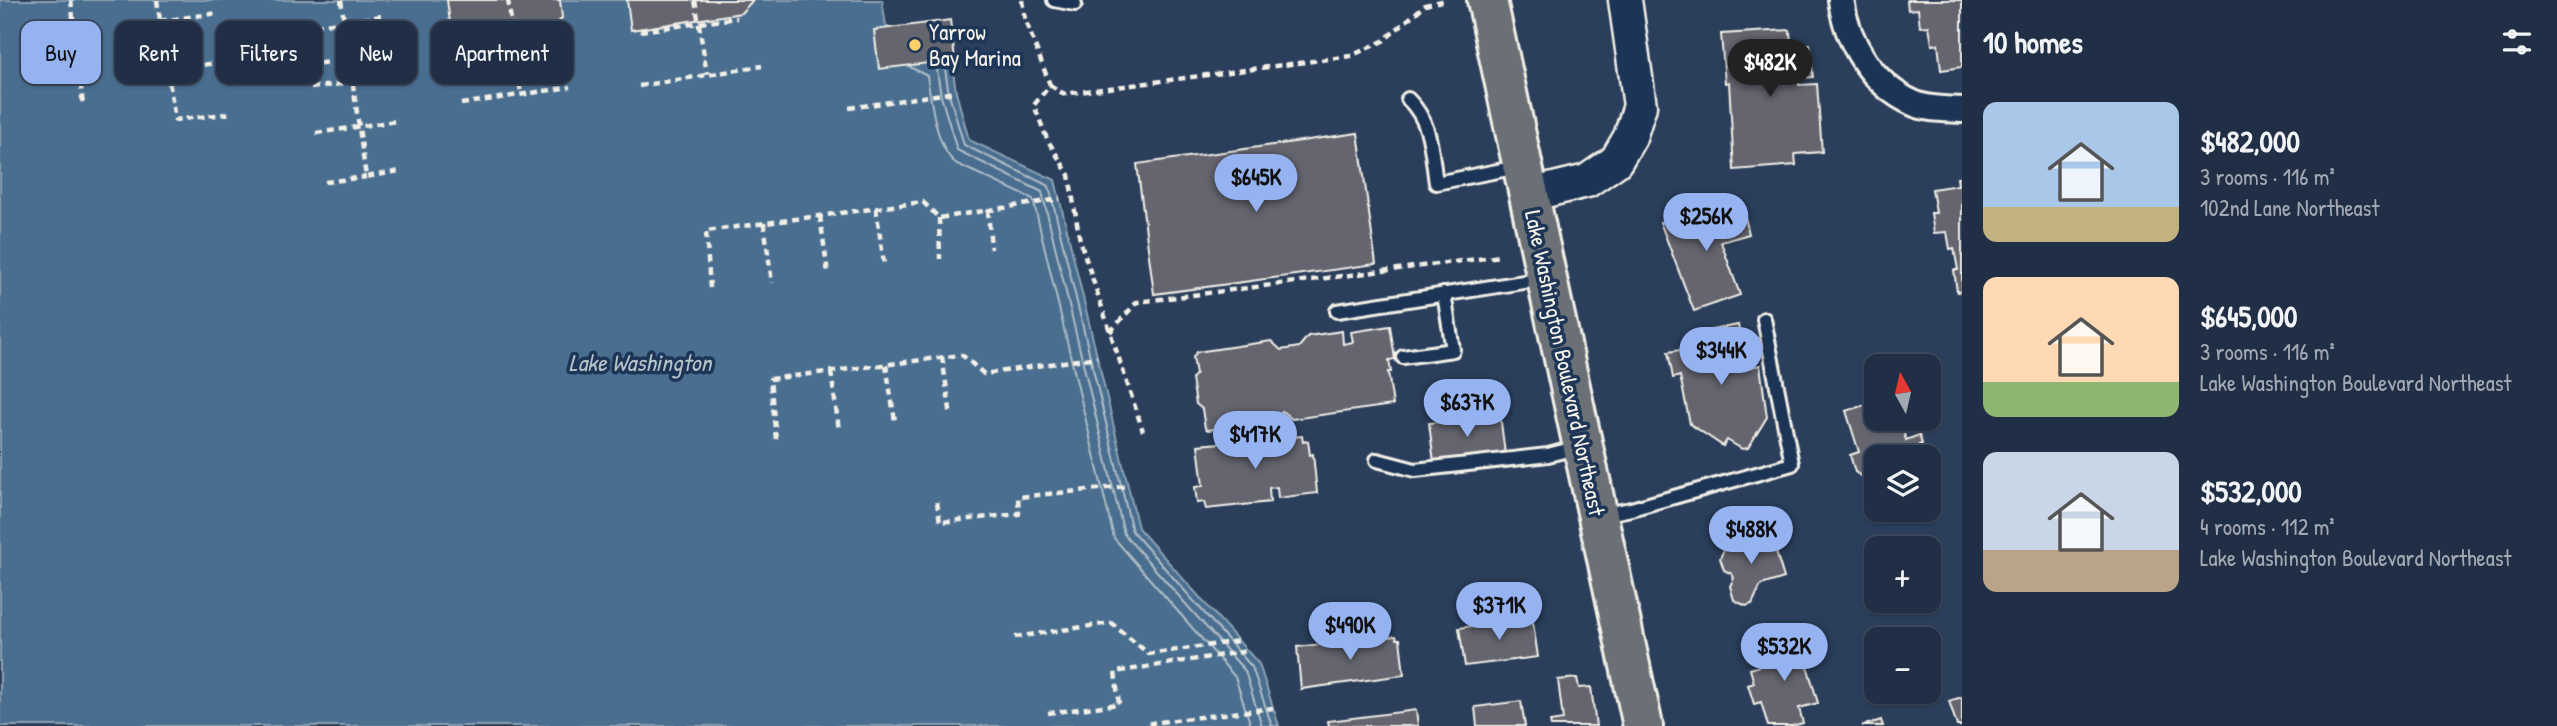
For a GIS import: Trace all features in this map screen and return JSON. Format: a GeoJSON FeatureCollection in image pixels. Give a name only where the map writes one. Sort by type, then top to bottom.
{"type":"FeatureCollection","features":[{"type":"Feature","properties":{"kind":"main road","name":"Lake Washington Boulevard Northeast"},"geometry":{"type":"LineString","coordinates":[[1487,0],[1643,726]]}},
{"type":"Feature","properties":{"kind":"street"},"geometry":{"type":"LineString","coordinates":[[1526,180],[1587,181],[1616,161],[1630,137],[1640,106],[1625,0]]}},
{"type":"Feature","properties":{"kind":"street"},"geometry":{"type":"LineString","coordinates":[[1842,0],[1844,23],[1861,57],[1881,84],[1915,105],[1962,110]]}},
{"type":"Feature","properties":{"kind":"lane"},"geometry":{"type":"LineString","coordinates":[[1054,0],[1075,4]]}},
{"type":"Feature","properties":{"kind":"lane"},"geometry":{"type":"LineString","coordinates":[[1408,99],[1420,111],[1428,131],[1436,183],[1526,180]]}},
{"type":"Feature","properties":{"kind":"lane"},"geometry":{"type":"LineString","coordinates":[[1337,311],[1547,278]]}},
{"type":"Feature","properties":{"kind":"lane"},"geometry":{"type":"LineString","coordinates":[[1403,357],[1453,350],[1444,294]]}},
{"type":"Feature","properties":{"kind":"lane"},"geometry":{"type":"LineString","coordinates":[[1598,516],[1792,464],[1765,319]]}},
{"type":"Feature","properties":{"kind":"lane"},"geometry":{"type":"LineString","coordinates":[[1377,460],[1415,470],[1548,455],[1583,447]]}},
{"type":"Feature","properties":{"kind":"path"},"geometry":{"type":"LineString","coordinates":[[71,0],[83,105]]}},
{"type":"Feature","properties":{"kind":"path"},"geometry":{"type":"LineString","coordinates":[[157,0],[160,21],[218,13]]}},
{"type":"Feature","properties":{"kind":"path"},"geometry":{"type":"LineString","coordinates":[[341,0],[344,20]]}},
{"type":"Feature","properties":{"kind":"path"},"geometry":{"type":"LineString","coordinates":[[508,0],[511,21]]}},
{"type":"Feature","properties":{"kind":"path"},"geometry":{"type":"LineString","coordinates":[[695,0],[707,75]]}},
{"type":"Feature","properties":{"kind":"path"},"geometry":{"type":"LineString","coordinates":[[1022,0],[1025,19],[1050,85],[1064,94],[1351,55],[1384,41],[1425,5],[1446,0]]}},
{"type":"Feature","properties":{"kind":"path"},"geometry":{"type":"LineString","coordinates":[[322,24],[381,16]]}},
{"type":"Feature","properties":{"kind":"path"},"geometry":{"type":"LineString","coordinates":[[640,31],[737,18]]}},
{"type":"Feature","properties":{"kind":"path"},"geometry":{"type":"LineString","coordinates":[[639,86],[762,66]]}},
{"type":"Feature","properties":{"kind":"path"},"geometry":{"type":"LineString","coordinates":[[170,84],[175,120],[233,113]]}},
{"type":"Feature","properties":{"kind":"path"},"geometry":{"type":"LineString","coordinates":[[311,88],[338,84]]}},
{"type":"Feature","properties":{"kind":"path"},"geometry":{"type":"LineString","coordinates":[[352,84],[366,177]]}},
{"type":"Feature","properties":{"kind":"path"},"geometry":{"type":"LineString","coordinates":[[519,84],[520,94]]}},
{"type":"Feature","properties":{"kind":"path"},"geometry":{"type":"LineString","coordinates":[[1050,85],[1034,105],[1047,139],[1069,175],[1080,241],[1143,431]]}},
{"type":"Feature","properties":{"kind":"path"},"geometry":{"type":"LineString","coordinates":[[461,104],[570,87]]}},
{"type":"Feature","properties":{"kind":"path"},"geometry":{"type":"LineString","coordinates":[[849,108],[956,92]]}},
{"type":"Feature","properties":{"kind":"path"},"geometry":{"type":"LineString","coordinates":[[316,134],[396,121]]}},
{"type":"Feature","properties":{"kind":"path"},"geometry":{"type":"LineString","coordinates":[[325,182],[400,171]]}},
{"type":"Feature","properties":{"kind":"path"},"geometry":{"type":"LineString","coordinates":[[939,218],[1060,199]]}},
{"type":"Feature","properties":{"kind":"path"},"geometry":{"type":"LineString","coordinates":[[710,288],[706,231],[923,202],[939,218],[940,259]]}},
{"type":"Feature","properties":{"kind":"path"},"geometry":{"type":"LineString","coordinates":[[876,208],[884,264]]}},
{"type":"Feature","properties":{"kind":"path"},"geometry":{"type":"LineString","coordinates":[[988,210],[991,249]]}},
{"type":"Feature","properties":{"kind":"path"},"geometry":{"type":"LineString","coordinates":[[820,216],[828,273]]}},
{"type":"Feature","properties":{"kind":"path"},"geometry":{"type":"LineString","coordinates":[[764,223],[772,283]]}},
{"type":"Feature","properties":{"kind":"path"},"geometry":{"type":"LineString","coordinates":[[1110,332],[1137,302],[1501,256]]}},
{"type":"Feature","properties":{"kind":"path"},"geometry":{"type":"LineString","coordinates":[[776,439],[770,379],[962,355],[984,374],[1097,357]]}},
{"type":"Feature","properties":{"kind":"path"},"geometry":{"type":"LineString","coordinates":[[942,357],[951,416]]}},
{"type":"Feature","properties":{"kind":"path"},"geometry":{"type":"LineString","coordinates":[[886,365],[895,421]]}},
{"type":"Feature","properties":{"kind":"path"},"geometry":{"type":"LineString","coordinates":[[831,372],[839,429]]}},
{"type":"Feature","properties":{"kind":"path"},"geometry":{"type":"LineString","coordinates":[[937,502],[940,522],[1019,514],[1018,497],[1128,486]]}},
{"type":"Feature","properties":{"kind":"path"},"geometry":{"type":"LineString","coordinates":[[1014,637],[1111,623],[1149,654],[1239,641]]}},
{"type":"Feature","properties":{"kind":"path"},"geometry":{"type":"LineString","coordinates":[[1048,713],[1119,704],[1115,672],[1248,651]]}},
{"type":"Feature","properties":{"kind":"path"},"geometry":{"type":"LineString","coordinates":[[1151,726],[1151,723],[1273,708]]}},
{"type":"Feature","properties":{"kind":"water","name":"Lake Washington"},"geometry":{"type":"Polygon","coordinates":[[[0,0],[882,0],[886,26],[951,58],[956,92],[969,140],[1055,180],[1138,528],[1259,664],[1279,726],[0,726],[0,0]]]}},
{"type":"Feature","properties":{"kind":"building"},"geometry":{"type":"Polygon","coordinates":[[[447,0],[560,0],[562,18],[559,21],[450,21],[447,0]]]}},
{"type":"Feature","properties":{"kind":"building"},"geometry":{"type":"Polygon","coordinates":[[[627,0],[753,0],[741,13],[631,30],[627,0]]]}},
{"type":"Feature","properties":{"kind":"building"},"geometry":{"type":"Polygon","coordinates":[[[1907,0],[1962,0],[1962,67],[1941,70],[1938,44],[1932,45],[1929,26],[1920,27],[1918,9],[1908,10],[1907,0]]]}},
{"type":"Feature","properties":{"kind":"building","name":"Yarrow Bay Marina"},"geometry":{"type":"Polygon","coordinates":[[[950,20],[955,60],[879,69],[874,30],[950,20]]]}},
{"type":"Feature","properties":{"kind":"building"},"geometry":{"type":"Polygon","coordinates":[[[1790,30],[1791,45],[1810,44],[1813,77],[1799,78],[1799,85],[1817,84],[1822,152],[1795,154],[1796,165],[1734,170],[1729,82],[1725,83],[1721,34],[1790,30]]]}},
{"type":"Feature","properties":{"kind":"building"},"geometry":{"type":"Polygon","coordinates":[[[1358,133],[1376,264],[1154,294],[1137,164],[1358,133]]]}},
{"type":"Feature","properties":{"kind":"building"},"geometry":{"type":"Polygon","coordinates":[[[1962,177],[1962,291],[1957,292],[1954,270],[1958,270],[1954,248],[1950,249],[1947,232],[1934,233],[1931,213],[1936,213],[1932,189],[1958,185],[1957,178],[1962,177]]]}},
{"type":"Feature","properties":{"kind":"building"},"geometry":{"type":"Polygon","coordinates":[[[1742,204],[1749,234],[1721,242],[1740,295],[1694,311],[1660,222],[1742,204]]]}},
{"type":"Feature","properties":{"kind":"building"},"geometry":{"type":"Polygon","coordinates":[[[1738,325],[1747,368],[1760,365],[1767,417],[1748,448],[1742,449],[1727,440],[1723,446],[1690,424],[1680,376],[1673,378],[1668,352],[1692,348],[1689,338],[1706,334],[1706,331],[1738,325]]]}},
{"type":"Feature","properties":{"kind":"building"},"geometry":{"type":"Polygon","coordinates":[[[1390,326],[1395,359],[1389,360],[1391,372],[1388,372],[1393,405],[1292,419],[1282,411],[1275,420],[1208,430],[1205,428],[1202,409],[1196,404],[1192,379],[1196,374],[1193,357],[1197,352],[1271,341],[1281,350],[1299,347],[1308,336],[1342,331],[1343,344],[1353,342],[1351,332],[1390,326]]]}},
{"type":"Feature","properties":{"kind":"building"},"geometry":{"type":"Polygon","coordinates":[[[1864,405],[1864,431],[1903,431],[1906,440],[1919,435],[1922,444],[1864,445],[1864,478],[1855,472],[1850,455],[1859,452],[1846,411],[1864,405]]]}},
{"type":"Feature","properties":{"kind":"building"},"geometry":{"type":"Polygon","coordinates":[[[1500,414],[1505,454],[1434,463],[1429,423],[1500,414]]]}},
{"type":"Feature","properties":{"kind":"building"},"geometry":{"type":"Polygon","coordinates":[[[1302,436],[1303,442],[1308,441],[1310,455],[1313,454],[1317,493],[1278,498],[1277,487],[1269,488],[1270,502],[1206,509],[1204,502],[1197,503],[1195,487],[1203,486],[1198,445],[1302,436]]]}},
{"type":"Feature","properties":{"kind":"building"},"geometry":{"type":"Polygon","coordinates":[[[1770,532],[1784,578],[1761,585],[1752,604],[1746,606],[1734,600],[1730,586],[1734,578],[1724,570],[1720,558],[1726,545],[1770,532]]]}},
{"type":"Feature","properties":{"kind":"building"},"geometry":{"type":"Polygon","coordinates":[[[1532,616],[1538,657],[1465,666],[1459,628],[1532,616]]]}},
{"type":"Feature","properties":{"kind":"building"},"geometry":{"type":"Polygon","coordinates":[[[1797,631],[1818,703],[1799,708],[1803,723],[1768,726],[1761,702],[1754,704],[1748,685],[1754,683],[1750,669],[1776,661],[1769,639],[1797,631]]]}},
{"type":"Feature","properties":{"kind":"building"},"geometry":{"type":"Polygon","coordinates":[[[1396,636],[1400,639],[1404,675],[1301,689],[1297,647],[1396,636]]]}},
{"type":"Feature","properties":{"kind":"building"},"geometry":{"type":"Polygon","coordinates":[[[1577,678],[1579,688],[1591,687],[1596,726],[1551,726],[1550,722],[1563,720],[1558,680],[1577,678]]]}},
{"type":"Feature","properties":{"kind":"building"},"geometry":{"type":"Polygon","coordinates":[[[1962,697],[1962,726],[1957,726],[1949,701],[1962,697]]]}},
{"type":"Feature","properties":{"kind":"building"},"geometry":{"type":"Polygon","coordinates":[[[1521,701],[1525,726],[1477,726],[1475,707],[1521,701]]]}},
{"type":"Feature","properties":{"kind":"building"},"geometry":{"type":"Polygon","coordinates":[[[1416,710],[1418,726],[1329,726],[1328,721],[1416,710]]]}},
{"type":"Feature","properties":{"kind":"building"},"geometry":{"type":"Polygon","coordinates":[[[1881,720],[1883,726],[1862,726],[1881,720]]]}},
{"type":"Feature","properties":{"kind":"place","name":"Yarrow Bay Marina"},"geometry":{"type":"Point","coordinates":[915,45]}}]}
